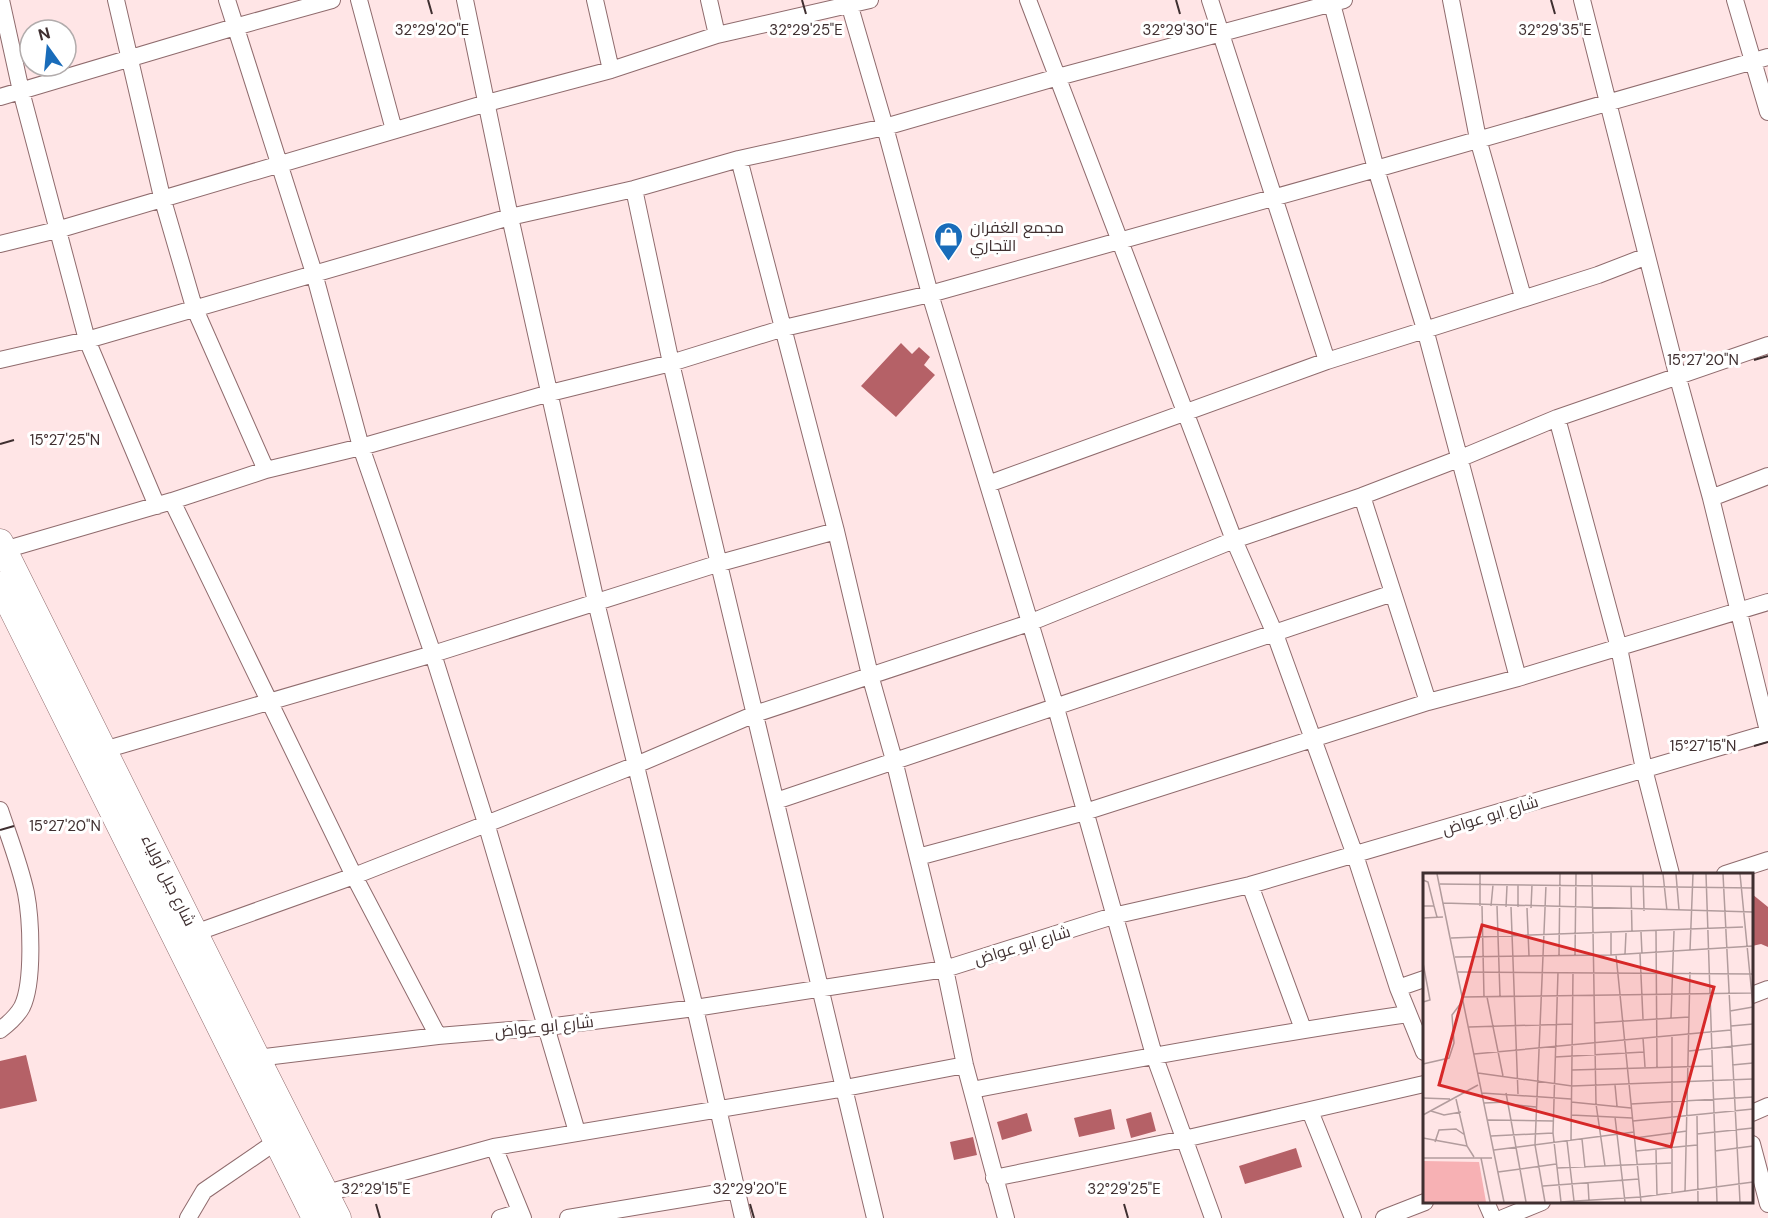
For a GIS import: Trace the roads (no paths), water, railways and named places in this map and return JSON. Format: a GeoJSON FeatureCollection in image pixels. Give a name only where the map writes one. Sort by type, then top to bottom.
{"type":"FeatureCollection","features":[{"type":"Feature","properties":{"kind":"main road","name":"شارع جبل أولياء"},"geometry":{"type":"LineString","coordinates":[[2,546],[338,1218]]}},
{"type":"Feature","properties":{"kind":"main road","name":"شارع جبل أولياء"},"geometry":{"type":"LineString","coordinates":[[1,593],[315,1218]]}},
{"type":"Feature","properties":{"kind":"street"},"geometry":{"type":"LineString","coordinates":[[1,0],[21,92],[87,340],[165,504],[270,703],[354,876],[438,1036]]}},
{"type":"Feature","properties":{"kind":"street"},"geometry":{"type":"LineString","coordinates":[[116,0],[162,197],[194,307],[266,470]]}},
{"type":"Feature","properties":{"kind":"street"},"geometry":{"type":"LineString","coordinates":[[227,0],[314,273],[362,447],[433,654],[486,823],[577,1132]]}},
{"type":"Feature","properties":{"kind":"street"},"geometry":{"type":"LineString","coordinates":[[0,97],[332,0]]}},
{"type":"Feature","properties":{"kind":"street"},"geometry":{"type":"LineString","coordinates":[[359,0],[394,130]]}},
{"type":"Feature","properties":{"kind":"street"},"geometry":{"type":"LineString","coordinates":[[465,0],[510,218],[596,602],[696,1008],[743,1218]]}},
{"type":"Feature","properties":{"kind":"street"},"geometry":{"type":"LineString","coordinates":[[595,0],[611,70]]}},
{"type":"Feature","properties":{"kind":"street"},"geometry":{"type":"LineString","coordinates":[[709,0],[717,34]]}},
{"type":"Feature","properties":{"kind":"street"},"geometry":{"type":"LineString","coordinates":[[0,244],[57,230],[162,197],[487,103],[611,70],[717,34],[848,3],[870,0]]}},
{"type":"Feature","properties":{"kind":"street"},"geometry":{"type":"LineString","coordinates":[[1028,0],[1234,540],[1275,634],[1355,855],[1398,988],[1423,1048]]}},
{"type":"Feature","properties":{"kind":"street"},"geometry":{"type":"LineString","coordinates":[[1210,0],[1327,361]]}},
{"type":"Feature","properties":{"kind":"street"},"geometry":{"type":"LineString","coordinates":[[1451,0],[1478,139],[1523,297]]}},
{"type":"Feature","properties":{"kind":"street"},"geometry":{"type":"LineString","coordinates":[[1582,0],[1678,378],[1711,498],[1768,732]]}},
{"type":"Feature","properties":{"kind":"street"},"geometry":{"type":"LineString","coordinates":[[1735,0],[1761,59],[1768,112]]}},
{"type":"Feature","properties":{"kind":"street"},"geometry":{"type":"LineString","coordinates":[[0,360],[87,340],[194,307],[510,218],[634,189],[740,159],[885,127],[1336,1],[1376,169],[1425,329],[1461,458],[1518,678]]}},
{"type":"Feature","properties":{"kind":"street"},"geometry":{"type":"LineString","coordinates":[[848,3],[885,127],[930,294],[1056,708],[1154,1055],[1213,1218]]}},
{"type":"Feature","properties":{"kind":"street"},"geometry":{"type":"LineString","coordinates":[[2,546],[165,504],[266,470],[362,447],[550,393],[671,363],[784,328],[930,294],[1761,59]]}},
{"type":"Feature","properties":{"kind":"street"},"geometry":{"type":"LineString","coordinates":[[740,159],[836,531],[870,675],[894,760],[945,969],[965,1065],[1006,1218]]}},
{"type":"Feature","properties":{"kind":"street"},"geometry":{"type":"LineString","coordinates":[[634,189],[671,363],[875,1218]]}},
{"type":"Feature","properties":{"kind":"street"},"geometry":{"type":"LineString","coordinates":[[988,484],[1327,361],[1598,274],[1647,256]]}},
{"type":"Feature","properties":{"kind":"street"},"geometry":{"type":"LineString","coordinates":[[195,933],[354,876],[636,765],[755,714],[1029,623],[1234,540],[1362,496],[1557,418],[1768,345]]}},
{"type":"Feature","properties":{"kind":"street"},"geometry":{"type":"LineString","coordinates":[[1557,418],[1619,648],[1644,769],[1671,873]]}},
{"type":"Feature","properties":{"kind":"street"},"geometry":{"type":"LineString","coordinates":[[1711,498],[1768,476]]}},
{"type":"Feature","properties":{"kind":"street"},"geometry":{"type":"LineString","coordinates":[[1362,496],[1428,702]]}},
{"type":"Feature","properties":{"kind":"street"},"geometry":{"type":"LineString","coordinates":[[104,750],[433,654],[720,563],[836,531]]}},
{"type":"Feature","properties":{"kind":"street"},"geometry":{"type":"LineString","coordinates":[[776,801],[1393,593]]}},
{"type":"Feature","properties":{"kind":"street"},"geometry":{"type":"LineString","coordinates":[[918,857],[1085,812],[1428,702],[1518,678],[1768,602]]}},
{"type":"Feature","properties":{"kind":"street","name":"شارع ابو عواض"},"geometry":{"type":"LineString","coordinates":[[256,1058],[438,1036],[547,1027],[696,1008],[945,969],[1113,916],[1250,885],[1768,732]]}},
{"type":"Feature","properties":{"kind":"street"},"geometry":{"type":"LineString","coordinates":[[0,810],[26,894],[30,957],[28,984],[22,1006],[9,1024],[0,1030]]}},
{"type":"Feature","properties":{"kind":"street"},"geometry":{"type":"LineString","coordinates":[[1728,873],[1768,860]]}},
{"type":"Feature","properties":{"kind":"street"},"geometry":{"type":"LineString","coordinates":[[1250,885],[1303,1029]]}},
{"type":"Feature","properties":{"kind":"street"},"geometry":{"type":"LineString","coordinates":[[1398,988],[1423,980]]}},
{"type":"Feature","properties":{"kind":"street"},"geometry":{"type":"LineString","coordinates":[[1753,995],[1768,989]]}},
{"type":"Feature","properties":{"kind":"street"},"geometry":{"type":"LineString","coordinates":[[972,1090],[1303,1029],[1408,1014]]}},
{"type":"Feature","properties":{"kind":"street"},"geometry":{"type":"LineString","coordinates":[[327,1193],[494,1147],[719,1110],[965,1065]]}},
{"type":"Feature","properties":{"kind":"street"},"geometry":{"type":"LineString","coordinates":[[994,1178],[1184,1139],[1423,1084]]}},
{"type":"Feature","properties":{"kind":"street"},"geometry":{"type":"LineString","coordinates":[[1753,1113],[1768,1106]]}},
{"type":"Feature","properties":{"kind":"street"},"geometry":{"type":"LineString","coordinates":[[1310,1111],[1353,1218]]}},
{"type":"Feature","properties":{"kind":"street"},"geometry":{"type":"LineString","coordinates":[[188,1218],[204,1191],[277,1141]]}},
{"type":"Feature","properties":{"kind":"street"},"geometry":{"type":"LineString","coordinates":[[494,1147],[521,1215],[500,1218]]}},
{"type":"Feature","properties":{"kind":"street"},"geometry":{"type":"LineString","coordinates":[[1753,1148],[1768,1204]]}},
{"type":"Feature","properties":{"kind":"street"},"geometry":{"type":"LineString","coordinates":[[568,1218],[736,1190]]}},
{"type":"Feature","properties":{"kind":"street"},"geometry":{"type":"LineString","coordinates":[[1384,1218],[1423,1203]]}},
{"type":"Feature","properties":{"kind":"street"},"geometry":{"type":"LineString","coordinates":[[1486,1203],[1493,1218]]}},
{"type":"Feature","properties":{"kind":"street"},"geometry":{"type":"LineString","coordinates":[[1503,1218],[1540,1203]]}},
{"type":"Feature","properties":{"kind":"place","name":"مجمع الغفران التجاري"},"geometry":{"type":"Point","coordinates":[949,262]}}]}
